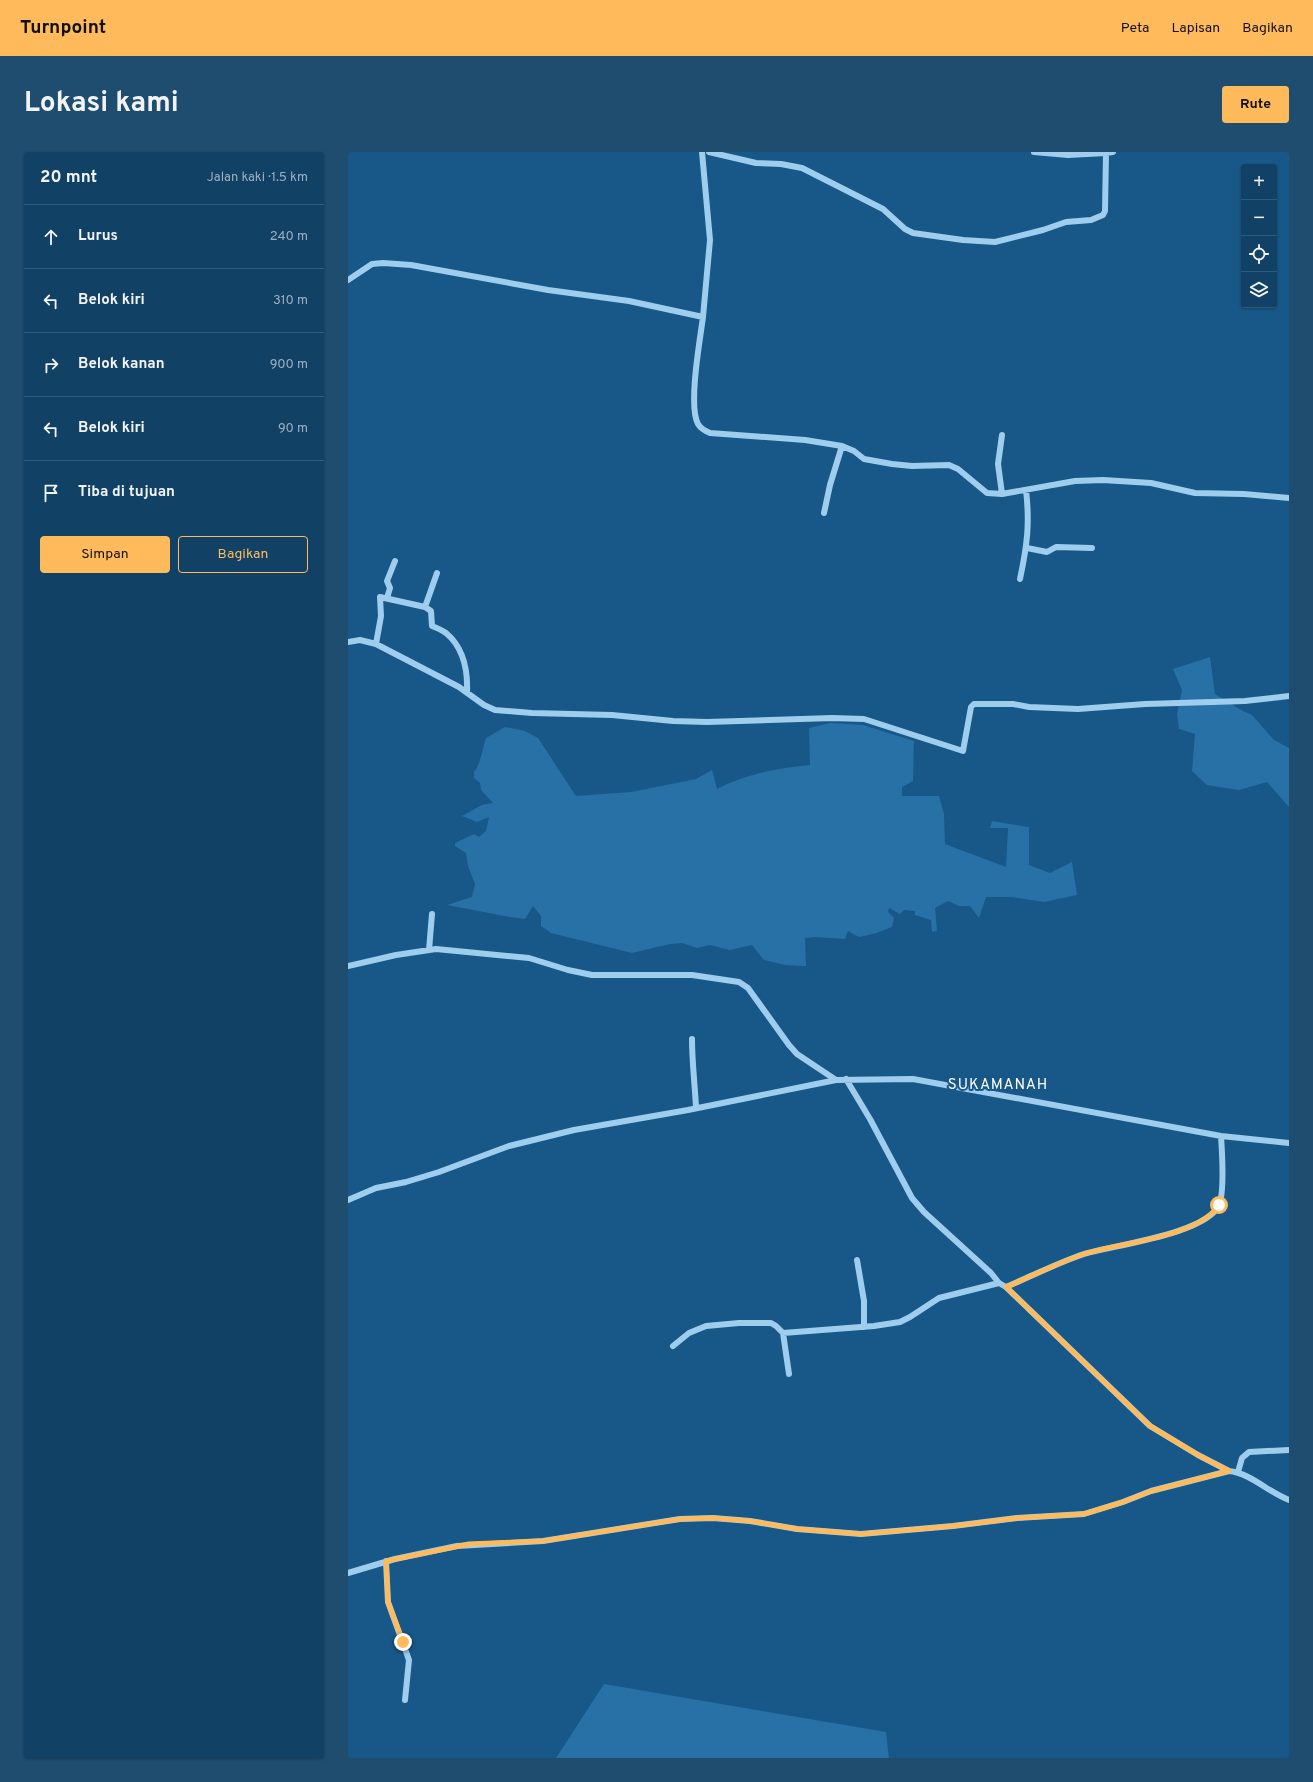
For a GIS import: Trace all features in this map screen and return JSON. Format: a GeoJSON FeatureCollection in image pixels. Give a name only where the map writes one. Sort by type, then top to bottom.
{"type":"FeatureCollection","features":[{"type":"Feature","properties":{"kind":"street"},"geometry":{"type":"LineString","coordinates":[[702,152],[710,240],[693,403],[694,414],[702,429],[710,433],[785,438],[842,446],[854,451],[864,459],[885,463],[912,466],[953,466],[987,493],[1002,494],[1075,482],[1118,480],[1151,483],[1195,493],[1244,494],[1289,498]]}},
{"type":"Feature","properties":{"kind":"street"},"geometry":{"type":"LineString","coordinates":[[709,152],[756,163],[781,164],[802,168],[883,209],[905,230],[913,233],[992,243],[1043,230],[1066,222],[1091,220],[1103,215],[1105,211],[1106,153]]}},
{"type":"Feature","properties":{"kind":"street"},"geometry":{"type":"LineString","coordinates":[[1034,152],[1068,155],[1113,152]]}},
{"type":"Feature","properties":{"kind":"street"},"geometry":{"type":"LineString","coordinates":[[348,280],[372,264],[383,263],[411,265],[548,290],[628,301],[703,317]]}},
{"type":"Feature","properties":{"kind":"street"},"geometry":{"type":"LineString","coordinates":[[1002,435],[998,464],[1002,494]]}},
{"type":"Feature","properties":{"kind":"street"},"geometry":{"type":"LineString","coordinates":[[824,514],[830,485],[842,446]]}},
{"type":"Feature","properties":{"kind":"street"},"geometry":{"type":"LineString","coordinates":[[1020,579],[1027,548],[1029,526],[1026,490]]}},
{"type":"Feature","properties":{"kind":"street"},"geometry":{"type":"LineString","coordinates":[[1027,548],[1047,552],[1056,547],[1092,548]]}},
{"type":"Feature","properties":{"kind":"street"},"geometry":{"type":"LineString","coordinates":[[387,598],[390,588],[387,581],[395,561]]}},
{"type":"Feature","properties":{"kind":"street"},"geometry":{"type":"LineString","coordinates":[[425,607],[437,573]]}},
{"type":"Feature","properties":{"kind":"street"},"geometry":{"type":"LineString","coordinates":[[376,644],[381,616],[380,598],[387,598],[425,607],[431,611],[432,626],[447,634],[455,643],[462,655],[468,679],[467,693]]}},
{"type":"Feature","properties":{"kind":"street"},"geometry":{"type":"LineString","coordinates":[[348,642],[360,640],[376,644],[459,687],[484,705],[495,710],[532,713],[612,715],[674,721],[708,722],[832,718],[864,719],[963,751],[965,748],[971,707],[974,704],[1013,704],[1029,707],[1078,709],[1145,704],[1245,701],[1289,696]]}},
{"type":"Feature","properties":{"kind":"street"},"geometry":{"type":"LineString","coordinates":[[429,950],[432,914]]}},
{"type":"Feature","properties":{"kind":"street"},"geometry":{"type":"LineString","coordinates":[[348,966],[396,955],[429,950],[529,958],[568,970],[592,975],[692,976],[739,982],[748,988],[797,1054],[836,1080]]}},
{"type":"Feature","properties":{"kind":"street"},"geometry":{"type":"LineString","coordinates":[[692,1039],[692,1063],[693,1078],[696,1086],[696,1108]]}},
{"type":"Feature","properties":{"kind":"street"},"geometry":{"type":"LineString","coordinates":[[348,1200],[376,1188],[406,1182],[440,1172],[509,1146],[574,1130],[696,1108],[836,1080],[913,1079],[1221,1136],[1289,1143]]}},
{"type":"Feature","properties":{"kind":"street"},"geometry":{"type":"LineString","coordinates":[[846,1080],[870,1119],[912,1198],[924,1212],[991,1273],[999,1284],[1006,1287],[1150,1426],[1198,1455],[1229,1471]]}},
{"type":"Feature","properties":{"kind":"street"},"geometry":{"type":"LineString","coordinates":[[1006,1287],[1086,1254],[1179,1231],[1199,1222],[1213,1213],[1219,1205],[1220,1200],[1223,1166],[1221,1136]]}},
{"type":"Feature","properties":{"kind":"street"},"geometry":{"type":"LineString","coordinates":[[857,1260],[864,1301],[864,1327]]}},
{"type":"Feature","properties":{"kind":"street"},"geometry":{"type":"LineString","coordinates":[[783,1333],[864,1327],[900,1322],[939,1298],[999,1284]]}},
{"type":"Feature","properties":{"kind":"street"},"geometry":{"type":"LineString","coordinates":[[673,1346],[695,1329],[720,1324],[771,1323],[783,1333],[789,1374]]}},
{"type":"Feature","properties":{"kind":"street"},"geometry":{"type":"LineString","coordinates":[[1238,1472],[1242,1458],[1249,1452],[1289,1450]]}},
{"type":"Feature","properties":{"kind":"street"},"geometry":{"type":"LineString","coordinates":[[348,1573],[386,1561],[469,1544],[536,1542],[680,1519],[713,1518],[750,1521],[797,1529],[861,1534],[953,1526],[1017,1518],[1084,1514],[1123,1502],[1151,1491],[1229,1471],[1238,1472],[1277,1495],[1289,1500]]}},
{"type":"Feature","properties":{"kind":"street"},"geometry":{"type":"LineString","coordinates":[[386,1561],[388,1602],[409,1660],[405,1700]]}},
{"type":"Feature","properties":{"kind":"shaded area"},"geometry":{"type":"Polygon","coordinates":[[[1210,657],[1215,694],[1252,715],[1274,740],[1289,748],[1289,807],[1267,782],[1239,790],[1207,785],[1192,771],[1195,734],[1179,729],[1177,714],[1182,690],[1173,669],[1210,657]]]}},
{"type":"Feature","properties":{"kind":"shaded area"},"geometry":{"type":"Polygon","coordinates":[[[830,723],[863,725],[914,741],[913,781],[902,787],[902,796],[939,796],[944,814],[945,844],[1006,867],[1008,828],[990,828],[992,821],[1029,827],[1029,865],[1050,873],[1072,862],[1077,895],[1044,902],[1012,897],[986,897],[979,918],[970,906],[959,906],[948,901],[935,908],[937,931],[932,932],[931,920],[915,915],[915,911],[904,910],[900,914],[889,908],[888,912],[894,918],[892,927],[877,933],[859,937],[848,931],[845,939],[816,937],[805,938],[806,966],[785,965],[764,960],[752,945],[730,950],[710,945],[697,948],[682,943],[670,944],[632,953],[551,933],[541,926],[541,916],[533,906],[525,919],[447,905],[472,897],[475,884],[468,866],[466,853],[455,846],[455,843],[474,834],[479,837],[486,831],[489,817],[477,822],[462,816],[482,805],[493,803],[481,790],[480,783],[474,778],[474,772],[480,761],[486,738],[505,727],[525,731],[538,738],[576,796],[631,792],[696,779],[712,770],[717,789],[739,779],[762,772],[810,765],[809,728],[830,723]]]}},
{"type":"Feature","properties":{"kind":"shaded area"},"geometry":{"type":"Polygon","coordinates":[[[604,1684],[886,1732],[889,1758],[556,1758],[604,1684]]]}},
{"type":"Feature","properties":{"kind":"district","name":"SUKAMANAH"},"geometry":{"type":"Point","coordinates":[998,1084]}},
{"type":"Feature","properties":{"kind":"route"},"geometry":{"type":"LineString","coordinates":[[403,1642],[388,1602],[386,1561],[442,1548],[482,1543],[543,1541],[680,1519],[713,1518],[750,1521],[797,1529],[861,1534],[915,1528],[953,1526],[1017,1518],[1084,1514],[1123,1502],[1151,1491],[1229,1471],[1198,1455],[1150,1426],[1006,1287],[1069,1259],[1096,1250],[1179,1231],[1199,1222],[1213,1213],[1219,1205]]}}]}
